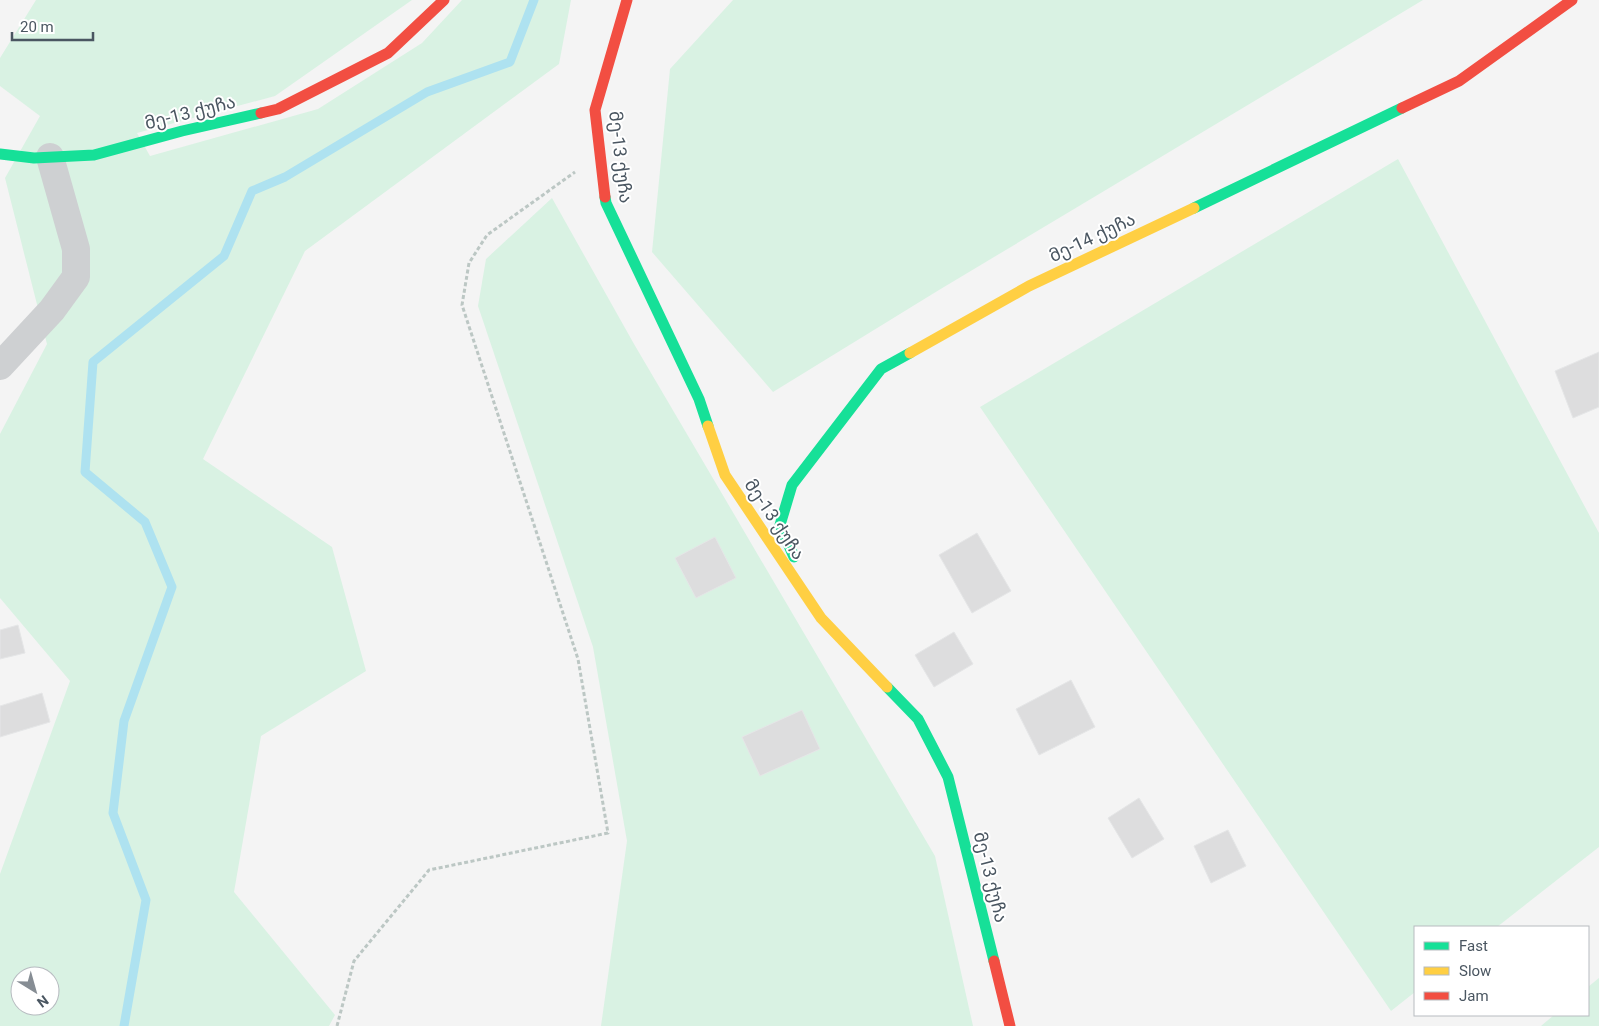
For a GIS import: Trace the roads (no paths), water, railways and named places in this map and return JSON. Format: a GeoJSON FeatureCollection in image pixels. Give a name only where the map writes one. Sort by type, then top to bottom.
{"type":"FeatureCollection","features":[{"type":"Feature","properties":{"kind":"street","name":"მე-13 ქუჩა"},"geometry":{"type":"LineString","coordinates":[[0,154],[34,158],[94,154],[182,131],[278,110],[388,53],[444,0]]}},
{"type":"Feature","properties":{"kind":"street","name":"მე-13 ქუჩა"},"geometry":{"type":"LineString","coordinates":[[626,0],[621,25],[595,110],[606,203],[699,399],[725,475],[821,618],[918,719],[948,777],[1010,1026]]}},
{"type":"Feature","properties":{"kind":"street","name":"მე-14 ქუჩა"},"geometry":{"type":"LineString","coordinates":[[821,618],[780,525],[792,485],[881,369],[1028,286],[1459,81],[1572,0]]}},
{"type":"Feature","properties":{"kind":"street"},"geometry":{"type":"LineString","coordinates":[[0,366],[52,310],[76,277],[76,249],[50,157]]}},
{"type":"Feature","properties":{"kind":"waterway"},"geometry":{"type":"LineString","coordinates":[[124,1026],[146,900],[113,813],[124,721],[172,587],[145,522],[85,472],[93,362],[224,256],[252,191],[285,177],[427,92],[510,62],[534,0]]}}]}
